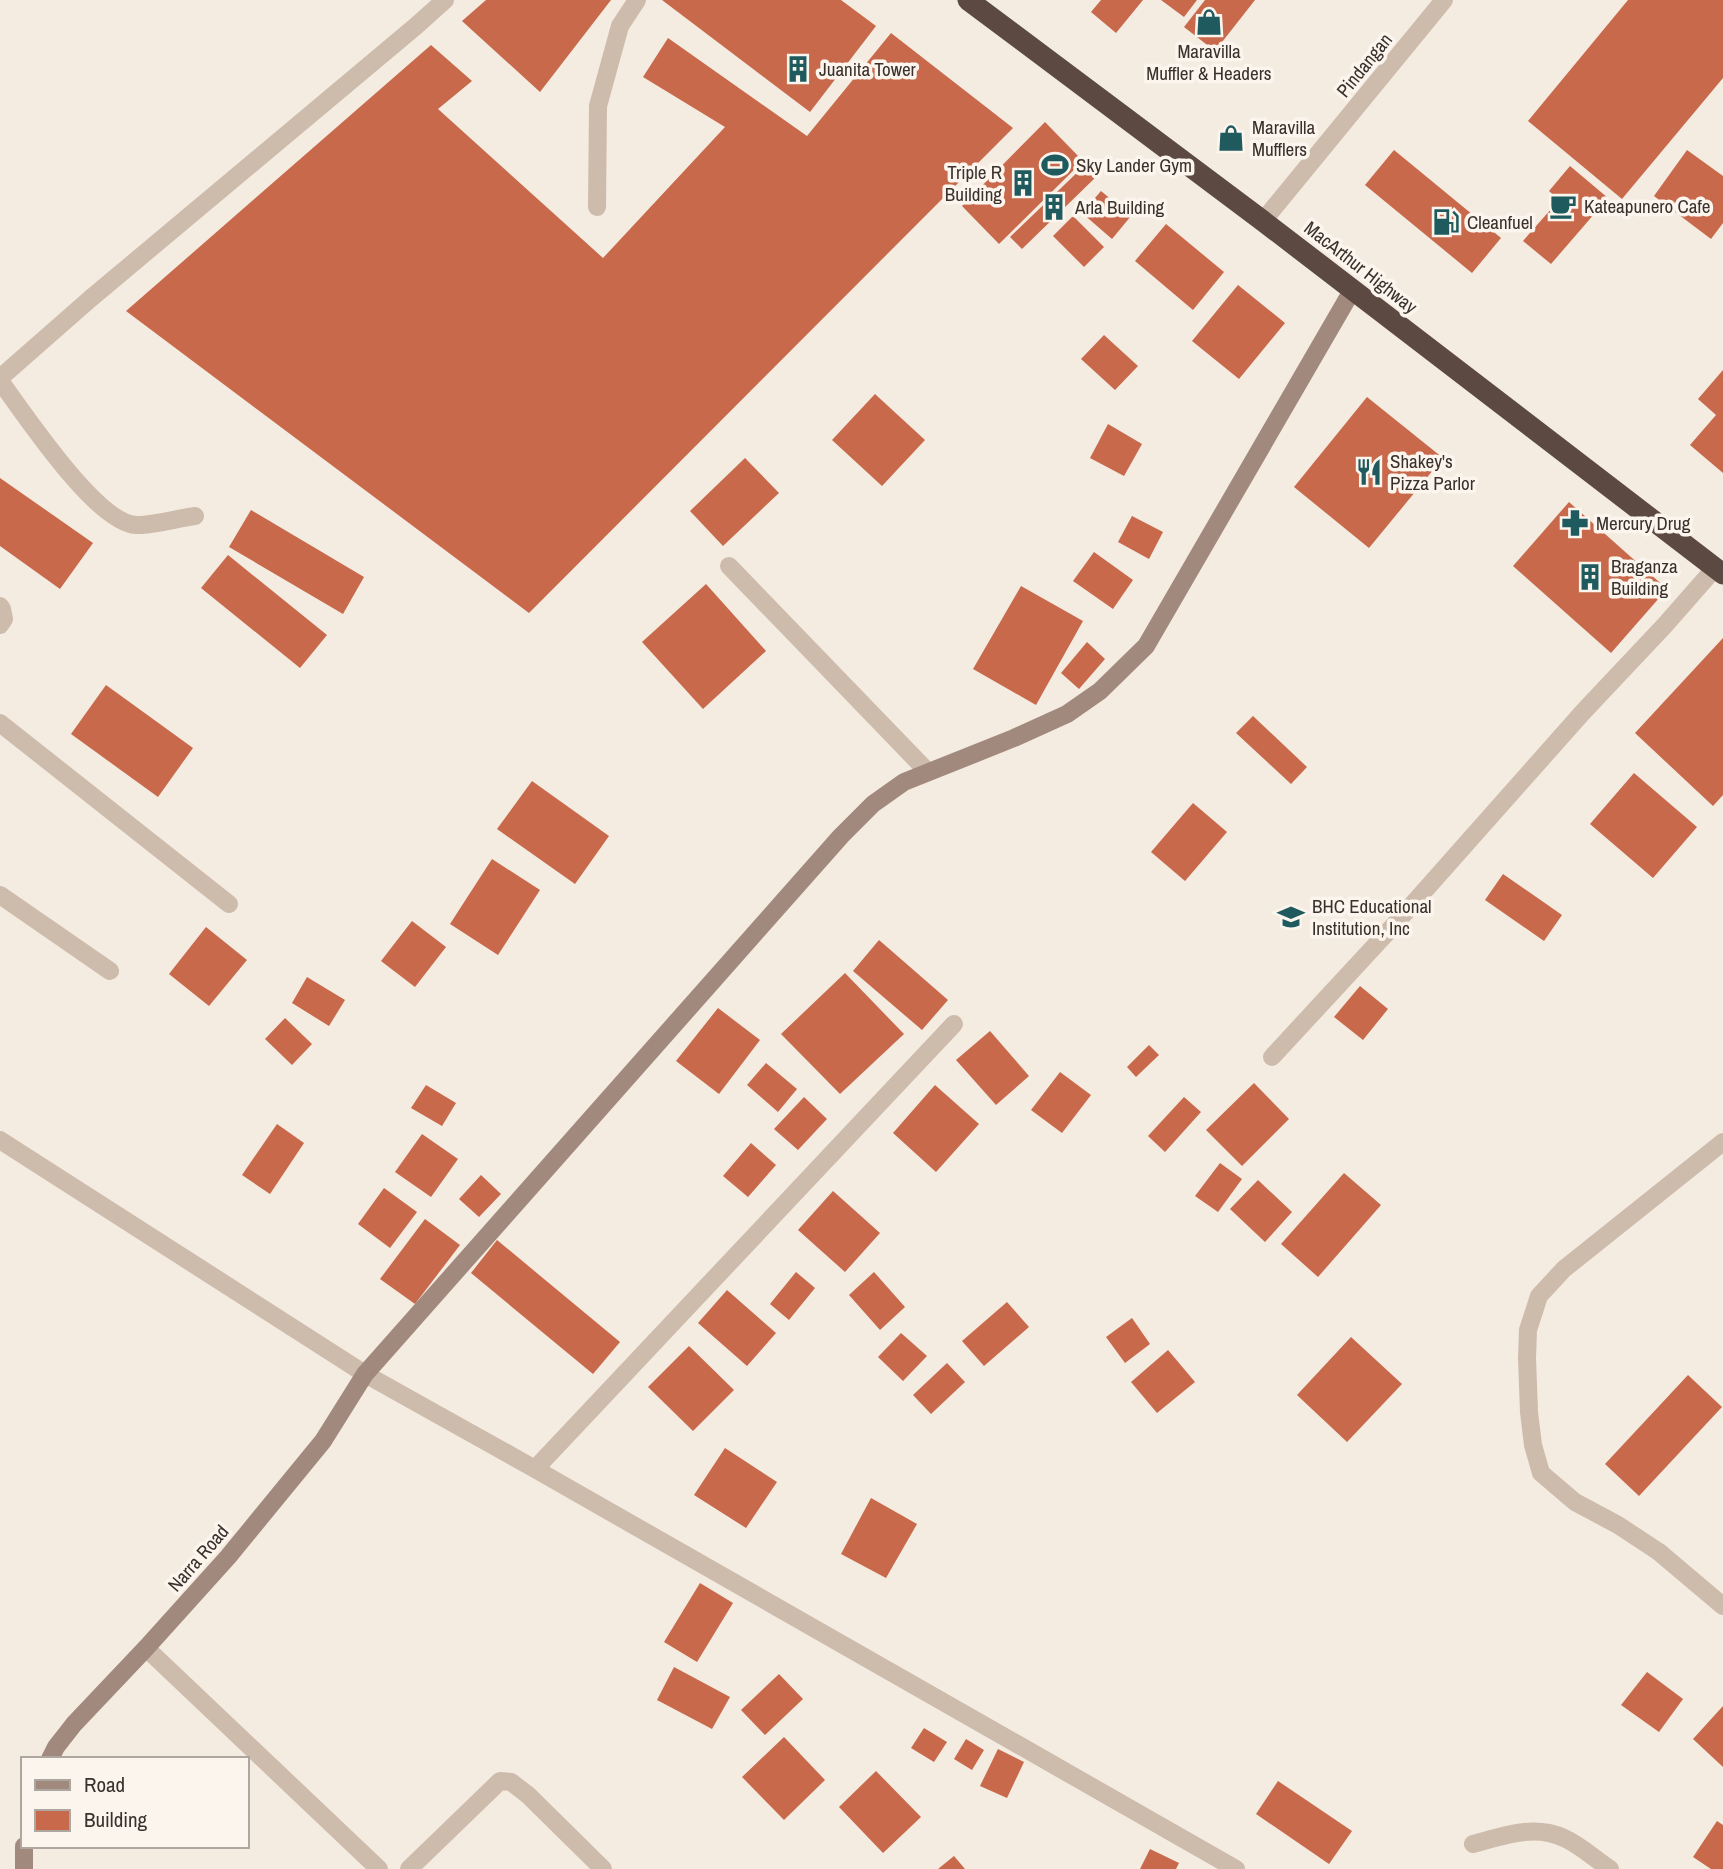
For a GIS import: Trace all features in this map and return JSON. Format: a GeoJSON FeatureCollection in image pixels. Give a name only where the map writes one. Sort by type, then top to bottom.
{"type":"FeatureCollection","features":[{"type":"Feature","properties":{"kind":"highway","name":"MacArthur Highway"},"geometry":{"type":"LineString","coordinates":[[968,0],[1353,289],[1719,571]]}},
{"type":"Feature","properties":{"kind":"street"},"geometry":{"type":"LineString","coordinates":[[195,516],[136,526],[121,522],[77,483],[0,380],[90,299],[445,0]]}},
{"type":"Feature","properties":{"kind":"street"},"geometry":{"type":"LineString","coordinates":[[597,207],[598,106],[620,26],[637,0]]}},
{"type":"Feature","properties":{"kind":"street","name":"Pindangan"},"geometry":{"type":"LineString","coordinates":[[1263,221],[1444,0]]}},
{"type":"Feature","properties":{"kind":"street","name":"Narra Road"},"geometry":{"type":"LineString","coordinates":[[51,1757],[74,1724],[228,1556],[323,1441],[365,1374],[841,836],[873,804],[904,782],[1067,713],[1100,691],[1146,646],[1353,289]]}},
{"type":"Feature","properties":{"kind":"street"},"geometry":{"type":"LineString","coordinates":[[729,566],[928,772]]}},
{"type":"Feature","properties":{"kind":"street"},"geometry":{"type":"LineString","coordinates":[[1272,1057],[1395,924],[1583,712],[1719,571]]}},
{"type":"Feature","properties":{"kind":"street"},"geometry":{"type":"LineString","coordinates":[[0,606],[4,619],[0,625]]}},
{"type":"Feature","properties":{"kind":"street"},"geometry":{"type":"LineString","coordinates":[[0,723],[229,904]]}},
{"type":"Feature","properties":{"kind":"street"},"geometry":{"type":"LineString","coordinates":[[0,895],[110,971]]}},
{"type":"Feature","properties":{"kind":"street"},"geometry":{"type":"LineString","coordinates":[[535,1469],[954,1024]]}},
{"type":"Feature","properties":{"kind":"street"},"geometry":{"type":"LineString","coordinates":[[0,1140],[365,1374],[1236,1869]]}},
{"type":"Feature","properties":{"kind":"street"},"geometry":{"type":"LineString","coordinates":[[1723,1142],[1564,1269],[1539,1296],[1528,1330],[1527,1357],[1529,1412],[1533,1445],[1541,1473],[1575,1502],[1619,1525],[1659,1552],[1723,1606]]}},
{"type":"Feature","properties":{"kind":"street"},"geometry":{"type":"LineString","coordinates":[[146,1648],[379,1869]]}},
{"type":"Feature","properties":{"kind":"street"},"geometry":{"type":"LineString","coordinates":[[409,1869],[500,1781],[511,1782],[528,1795],[603,1869]]}},
{"type":"Feature","properties":{"kind":"street"},"geometry":{"type":"LineString","coordinates":[[1473,1844],[1516,1833],[1544,1831],[1566,1838],[1610,1869]]}},
{"type":"Feature","properties":{"kind":"street"},"geometry":{"type":"LineString","coordinates":[[24,1848],[24,1869]]}},
{"type":"Feature","properties":{"kind":"building"},"geometry":{"type":"Polygon","coordinates":[[[486,0],[611,0],[540,92],[462,21],[486,0]]]}},
{"type":"Feature","properties":{"kind":"building","name":"Juanita Tower"},"geometry":{"type":"Polygon","coordinates":[[[662,0],[841,0],[876,26],[810,112],[662,0]]]}},
{"type":"Feature","properties":{"kind":"building"},"geometry":{"type":"Polygon","coordinates":[[[1101,0],[1143,0],[1116,33],[1091,12],[1101,0]]]}},
{"type":"Feature","properties":{"kind":"building"},"geometry":{"type":"Polygon","coordinates":[[[1161,0],[1197,0],[1184,17],[1161,0]]]}},
{"type":"Feature","properties":{"kind":"building"},"geometry":{"type":"Polygon","coordinates":[[[1205,0],[1255,0],[1215,51],[1184,27],[1205,0]]]}},
{"type":"Feature","properties":{"kind":"building"},"geometry":{"type":"Polygon","coordinates":[[[1628,0],[1723,0],[1723,78],[1622,199],[1528,121],[1628,0]]]}},
{"type":"Feature","properties":{"kind":"building"},"geometry":{"type":"Polygon","coordinates":[[[891,33],[1013,128],[529,613],[126,311],[431,45],[472,81],[438,109],[603,258],[725,127],[643,77],[668,38],[807,136],[891,33]]]}},
{"type":"Feature","properties":{"kind":"building","name":"Triple R Building"},"geometry":{"type":"Polygon","coordinates":[[[1045,122],[1083,161],[999,244],[962,206],[1045,122]]]}},
{"type":"Feature","properties":{"kind":"building","name":"Cleanfuel"},"geometry":{"type":"Polygon","coordinates":[[[1394,150],[1501,238],[1472,273],[1365,185],[1394,150]]]}},
{"type":"Feature","properties":{"kind":"building"},"geometry":{"type":"Polygon","coordinates":[[[1687,150],[1723,176],[1723,223],[1711,239],[1654,196],[1687,150]]]}},
{"type":"Feature","properties":{"kind":"building","name":"Arla Building"},"geometry":{"type":"Polygon","coordinates":[[[1086,164],[1097,176],[1022,249],[1010,237],[1086,164]]]}},
{"type":"Feature","properties":{"kind":"building"},"geometry":{"type":"Polygon","coordinates":[[[1570,166],[1608,198],[1551,264],[1523,241],[1559,200],[1549,191],[1570,166]]]}},
{"type":"Feature","properties":{"kind":"building"},"geometry":{"type":"Polygon","coordinates":[[[1101,191],[1131,216],[1112,239],[1082,213],[1101,191]]]}},
{"type":"Feature","properties":{"kind":"building"},"geometry":{"type":"Polygon","coordinates":[[[1073,216],[1104,247],[1084,267],[1053,236],[1073,216]]]}},
{"type":"Feature","properties":{"kind":"building"},"geometry":{"type":"Polygon","coordinates":[[[1166,224],[1224,272],[1193,310],[1135,261],[1166,224]]]}},
{"type":"Feature","properties":{"kind":"building"},"geometry":{"type":"Polygon","coordinates":[[[1238,285],[1285,323],[1239,379],[1192,341],[1238,285]]]}},
{"type":"Feature","properties":{"kind":"building"},"geometry":{"type":"Polygon","coordinates":[[[1104,335],[1138,366],[1115,390],[1081,359],[1104,335]]]}},
{"type":"Feature","properties":{"kind":"building"},"geometry":{"type":"Polygon","coordinates":[[[1723,370],[1723,473],[1690,445],[1716,415],[1698,399],[1723,370]]]}},
{"type":"Feature","properties":{"kind":"building"},"geometry":{"type":"Polygon","coordinates":[[[875,394],[925,440],[882,486],[832,440],[875,394]]]}},
{"type":"Feature","properties":{"kind":"building","name":"Shakey's Pizza Parlor"},"geometry":{"type":"Polygon","coordinates":[[[1367,397],[1443,458],[1369,548],[1294,487],[1367,397]]]}},
{"type":"Feature","properties":{"kind":"building"},"geometry":{"type":"Polygon","coordinates":[[[1108,424],[1142,444],[1124,476],[1090,458],[1108,424]]]}},
{"type":"Feature","properties":{"kind":"building"},"geometry":{"type":"Polygon","coordinates":[[[745,458],[779,493],[723,546],[690,511],[745,458]]]}},
{"type":"Feature","properties":{"kind":"building"},"geometry":{"type":"Polygon","coordinates":[[[0,478],[93,543],[60,589],[0,546],[0,478]]]}},
{"type":"Feature","properties":{"kind":"building","name":"Braganza Building"},"geometry":{"type":"Polygon","coordinates":[[[1569,502],[1667,589],[1611,653],[1513,566],[1569,502]]]}},
{"type":"Feature","properties":{"kind":"building"},"geometry":{"type":"Polygon","coordinates":[[[251,510],[364,577],[343,614],[229,547],[251,510]]]}},
{"type":"Feature","properties":{"kind":"building"},"geometry":{"type":"Polygon","coordinates":[[[1132,516],[1163,532],[1149,559],[1118,542],[1132,516]]]}},
{"type":"Feature","properties":{"kind":"building"},"geometry":{"type":"Polygon","coordinates":[[[1094,552],[1133,580],[1113,609],[1073,581],[1094,552]]]}},
{"type":"Feature","properties":{"kind":"building"},"geometry":{"type":"Polygon","coordinates":[[[228,555],[327,635],[300,668],[201,588],[228,555]]]}},
{"type":"Feature","properties":{"kind":"building"},"geometry":{"type":"Polygon","coordinates":[[[706,584],[766,651],[703,709],[642,642],[706,584]]]}},
{"type":"Feature","properties":{"kind":"building"},"geometry":{"type":"Polygon","coordinates":[[[1021,586],[1083,621],[1036,705],[973,669],[1021,586]]]}},
{"type":"Feature","properties":{"kind":"building"},"geometry":{"type":"Polygon","coordinates":[[[1723,638],[1723,795],[1713,806],[1635,733],[1723,638]]]}},
{"type":"Feature","properties":{"kind":"building"},"geometry":{"type":"Polygon","coordinates":[[[1087,642],[1105,659],[1079,689],[1061,673],[1087,642]]]}},
{"type":"Feature","properties":{"kind":"building"},"geometry":{"type":"Polygon","coordinates":[[[106,685],[193,748],[158,797],[71,734],[106,685]]]}},
{"type":"Feature","properties":{"kind":"building"},"geometry":{"type":"Polygon","coordinates":[[[1253,716],[1307,767],[1291,784],[1236,733],[1253,716]]]}},
{"type":"Feature","properties":{"kind":"building"},"geometry":{"type":"Polygon","coordinates":[[[1634,773],[1697,827],[1653,878],[1590,824],[1634,773]]]}},
{"type":"Feature","properties":{"kind":"building"},"geometry":{"type":"Polygon","coordinates":[[[532,781],[609,836],[575,884],[497,829],[532,781]]]}},
{"type":"Feature","properties":{"kind":"building"},"geometry":{"type":"Polygon","coordinates":[[[1193,803],[1227,832],[1185,881],[1151,852],[1193,803]]]}},
{"type":"Feature","properties":{"kind":"building"},"geometry":{"type":"Polygon","coordinates":[[[492,859],[540,890],[498,955],[450,924],[492,859]]]}},
{"type":"Feature","properties":{"kind":"building"},"geometry":{"type":"Polygon","coordinates":[[[1503,874],[1562,915],[1544,941],[1485,900],[1503,874]]]}},
{"type":"Feature","properties":{"kind":"building"},"geometry":{"type":"Polygon","coordinates":[[[412,921],[446,947],[415,987],[381,961],[412,921]]]}},
{"type":"Feature","properties":{"kind":"building"},"geometry":{"type":"Polygon","coordinates":[[[206,927],[247,960],[209,1006],[169,974],[206,927]]]}},
{"type":"Feature","properties":{"kind":"building"},"geometry":{"type":"Polygon","coordinates":[[[879,940],[948,1000],[922,1030],[853,971],[879,940]]]}},
{"type":"Feature","properties":{"kind":"building"},"geometry":{"type":"Polygon","coordinates":[[[845,973],[904,1034],[840,1094],[781,1034],[845,973]]]}},
{"type":"Feature","properties":{"kind":"building"},"geometry":{"type":"Polygon","coordinates":[[[307,977],[345,1000],[329,1026],[292,1003],[307,977]]]}},
{"type":"Feature","properties":{"kind":"building"},"geometry":{"type":"Polygon","coordinates":[[[1360,986],[1388,1009],[1363,1040],[1334,1017],[1360,986]]]}},
{"type":"Feature","properties":{"kind":"building"},"geometry":{"type":"Polygon","coordinates":[[[718,1008],[760,1040],[719,1094],[676,1061],[718,1008]]]}},
{"type":"Feature","properties":{"kind":"building"},"geometry":{"type":"Polygon","coordinates":[[[285,1018],[312,1044],[292,1065],[265,1039],[285,1018]]]}},
{"type":"Feature","properties":{"kind":"building"},"geometry":{"type":"Polygon","coordinates":[[[990,1031],[1029,1076],[996,1105],[956,1060],[990,1031]]]}},
{"type":"Feature","properties":{"kind":"building"},"geometry":{"type":"Polygon","coordinates":[[[1149,1045],[1159,1055],[1136,1077],[1127,1067],[1149,1045]]]}},
{"type":"Feature","properties":{"kind":"building"},"geometry":{"type":"Polygon","coordinates":[[[766,1063],[797,1089],[778,1112],[747,1085],[766,1063]]]}},
{"type":"Feature","properties":{"kind":"building"},"geometry":{"type":"Polygon","coordinates":[[[1060,1072],[1091,1095],[1062,1133],[1031,1110],[1060,1072]]]}},
{"type":"Feature","properties":{"kind":"building"},"geometry":{"type":"Polygon","coordinates":[[[1254,1083],[1289,1119],[1242,1166],[1206,1130],[1254,1083]]]}},
{"type":"Feature","properties":{"kind":"building"},"geometry":{"type":"Polygon","coordinates":[[[426,1085],[456,1103],[442,1126],[411,1108],[426,1085]]]}},
{"type":"Feature","properties":{"kind":"building"},"geometry":{"type":"Polygon","coordinates":[[[935,1085],[979,1124],[936,1172],[893,1133],[935,1085]]]}},
{"type":"Feature","properties":{"kind":"building"},"geometry":{"type":"Polygon","coordinates":[[[804,1097],[827,1119],[798,1150],[774,1129],[804,1097]]]}},
{"type":"Feature","properties":{"kind":"building"},"geometry":{"type":"Polygon","coordinates":[[[1184,1097],[1201,1112],[1165,1152],[1148,1136],[1184,1097]]]}},
{"type":"Feature","properties":{"kind":"building"},"geometry":{"type":"Polygon","coordinates":[[[277,1124],[304,1143],[270,1194],[242,1175],[277,1124]]]}},
{"type":"Feature","properties":{"kind":"building"},"geometry":{"type":"Polygon","coordinates":[[[422,1134],[458,1159],[431,1197],[395,1172],[422,1134]]]}},
{"type":"Feature","properties":{"kind":"building"},"geometry":{"type":"Polygon","coordinates":[[[751,1143],[776,1165],[748,1197],[723,1176],[751,1143]]]}},
{"type":"Feature","properties":{"kind":"building"},"geometry":{"type":"Polygon","coordinates":[[[1220,1163],[1242,1179],[1218,1212],[1195,1196],[1220,1163]]]}},
{"type":"Feature","properties":{"kind":"building"},"geometry":{"type":"Polygon","coordinates":[[[1344,1173],[1381,1205],[1318,1277],[1281,1244],[1344,1173]]]}},
{"type":"Feature","properties":{"kind":"building"},"geometry":{"type":"Polygon","coordinates":[[[481,1175],[501,1194],[479,1217],[459,1199],[481,1175]]]}},
{"type":"Feature","properties":{"kind":"building"},"geometry":{"type":"Polygon","coordinates":[[[1258,1180],[1292,1212],[1265,1242],[1230,1209],[1258,1180]]]}},
{"type":"Feature","properties":{"kind":"building"},"geometry":{"type":"Polygon","coordinates":[[[384,1188],[417,1212],[390,1248],[358,1224],[384,1188]]]}},
{"type":"Feature","properties":{"kind":"building"},"geometry":{"type":"Polygon","coordinates":[[[833,1191],[880,1233],[845,1272],[798,1230],[833,1191]]]}},
{"type":"Feature","properties":{"kind":"building"},"geometry":{"type":"Polygon","coordinates":[[[425,1219],[460,1245],[415,1304],[380,1279],[425,1219]]]}},
{"type":"Feature","properties":{"kind":"building"},"geometry":{"type":"Polygon","coordinates":[[[497,1240],[620,1342],[593,1374],[471,1273],[497,1240]]]}},
{"type":"Feature","properties":{"kind":"building"},"geometry":{"type":"Polygon","coordinates":[[[796,1272],[815,1288],[789,1320],[770,1304],[796,1272]]]}},
{"type":"Feature","properties":{"kind":"building"},"geometry":{"type":"Polygon","coordinates":[[[874,1272],[905,1307],[880,1330],[849,1295],[874,1272]]]}},
{"type":"Feature","properties":{"kind":"building"},"geometry":{"type":"Polygon","coordinates":[[[727,1290],[776,1333],[747,1366],[698,1323],[727,1290]]]}},
{"type":"Feature","properties":{"kind":"building"},"geometry":{"type":"Polygon","coordinates":[[[1007,1302],[1029,1327],[984,1366],[962,1341],[1007,1302]]]}},
{"type":"Feature","properties":{"kind":"building"},"geometry":{"type":"Polygon","coordinates":[[[1132,1318],[1150,1344],[1125,1363],[1106,1337],[1132,1318]]]}},
{"type":"Feature","properties":{"kind":"building"},"geometry":{"type":"Polygon","coordinates":[[[901,1333],[927,1356],[903,1381],[878,1357],[901,1333]]]}},
{"type":"Feature","properties":{"kind":"building"},"geometry":{"type":"Polygon","coordinates":[[[1351,1337],[1402,1384],[1347,1442],[1297,1395],[1351,1337]]]}},
{"type":"Feature","properties":{"kind":"building"},"geometry":{"type":"Polygon","coordinates":[[[689,1346],[734,1390],[693,1431],[648,1387],[689,1346]]]}},
{"type":"Feature","properties":{"kind":"building"},"geometry":{"type":"Polygon","coordinates":[[[1168,1350],[1195,1382],[1157,1413],[1131,1382],[1168,1350]]]}},
{"type":"Feature","properties":{"kind":"building"},"geometry":{"type":"Polygon","coordinates":[[[947,1363],[965,1382],[931,1414],[913,1395],[947,1363]]]}},
{"type":"Feature","properties":{"kind":"building"},"geometry":{"type":"Polygon","coordinates":[[[1688,1375],[1722,1407],[1639,1496],[1605,1464],[1688,1375]]]}},
{"type":"Feature","properties":{"kind":"building"},"geometry":{"type":"Polygon","coordinates":[[[725,1448],[777,1482],[746,1528],[694,1495],[725,1448]]]}},
{"type":"Feature","properties":{"kind":"building"},"geometry":{"type":"Polygon","coordinates":[[[871,1498],[917,1524],[886,1578],[841,1554],[871,1498]]]}},
{"type":"Feature","properties":{"kind":"building"},"geometry":{"type":"Polygon","coordinates":[[[700,1583],[733,1603],[697,1662],[664,1642],[700,1583]]]}},
{"type":"Feature","properties":{"kind":"building"},"geometry":{"type":"Polygon","coordinates":[[[674,1667],[730,1697],[712,1729],[657,1700],[674,1667]]]}},
{"type":"Feature","properties":{"kind":"building"},"geometry":{"type":"Polygon","coordinates":[[[1647,1672],[1683,1699],[1659,1732],[1621,1705],[1647,1672]]]}},
{"type":"Feature","properties":{"kind":"building"},"geometry":{"type":"Polygon","coordinates":[[[779,1674],[803,1699],[765,1735],[741,1710],[779,1674]]]}},
{"type":"Feature","properties":{"kind":"building"},"geometry":{"type":"Polygon","coordinates":[[[1723,1706],[1723,1767],[1693,1739],[1723,1706]]]}},
{"type":"Feature","properties":{"kind":"building"},"geometry":{"type":"Polygon","coordinates":[[[924,1728],[947,1742],[934,1762],[911,1748],[924,1728]]]}},
{"type":"Feature","properties":{"kind":"building"},"geometry":{"type":"Polygon","coordinates":[[[784,1737],[825,1780],[784,1820],[742,1777],[784,1737]]]}},
{"type":"Feature","properties":{"kind":"building"},"geometry":{"type":"Polygon","coordinates":[[[966,1739],[984,1750],[972,1770],[954,1759],[966,1739]]]}},
{"type":"Feature","properties":{"kind":"building"},"geometry":{"type":"Polygon","coordinates":[[[998,1749],[1024,1762],[1007,1798],[980,1786],[998,1749]]]}},
{"type":"Feature","properties":{"kind":"building"},"geometry":{"type":"Polygon","coordinates":[[[876,1771],[921,1817],[883,1853],[839,1807],[876,1771]]]}},
{"type":"Feature","properties":{"kind":"building"},"geometry":{"type":"Polygon","coordinates":[[[1278,1781],[1352,1831],[1329,1864],[1256,1814],[1278,1781]]]}},
{"type":"Feature","properties":{"kind":"building"},"geometry":{"type":"Polygon","coordinates":[[[1717,1821],[1723,1825],[1723,1869],[1711,1869],[1693,1857],[1717,1821]]]}},
{"type":"Feature","properties":{"kind":"building"},"geometry":{"type":"Polygon","coordinates":[[[1150,1849],[1179,1863],[1176,1869],[1140,1869],[1150,1849]]]}},
{"type":"Feature","properties":{"kind":"building"},"geometry":{"type":"Polygon","coordinates":[[[954,1856],[965,1869],[938,1869],[954,1856]]]}},
{"type":"Feature","properties":{"kind":"place","name":"Maravilla Muffler & Headers"},"geometry":{"type":"Point","coordinates":[1209,22]}},
{"type":"Feature","properties":{"kind":"place","name":"Juanita Tower"},"geometry":{"type":"Point","coordinates":[798,69]}},
{"type":"Feature","properties":{"kind":"place","name":"Maravilla Mufflers"},"geometry":{"type":"Point","coordinates":[1231,138]}},
{"type":"Feature","properties":{"kind":"place","name":"Sky Lander Gym"},"geometry":{"type":"Point","coordinates":[1055,165]}},
{"type":"Feature","properties":{"kind":"place","name":"Triple R Building"},"geometry":{"type":"Point","coordinates":[1023,183]}},
{"type":"Feature","properties":{"kind":"place","name":"Kateapunero Cafe"},"geometry":{"type":"Point","coordinates":[1563,206]}},
{"type":"Feature","properties":{"kind":"place","name":"Arla Building"},"geometry":{"type":"Point","coordinates":[1054,207]}},
{"type":"Feature","properties":{"kind":"place","name":"Cleanfuel"},"geometry":{"type":"Point","coordinates":[1446,222]}},
{"type":"Feature","properties":{"kind":"place","name":"Shakey's Pizza Parlor"},"geometry":{"type":"Point","coordinates":[1369,472]}},
{"type":"Feature","properties":{"kind":"place","name":"Mercury Drug"},"geometry":{"type":"Point","coordinates":[1575,523]}},
{"type":"Feature","properties":{"kind":"place","name":"Braganza Building"},"geometry":{"type":"Point","coordinates":[1590,577]}},
{"type":"Feature","properties":{"kind":"place","name":"BHC Educational Institution, Inc"},"geometry":{"type":"Point","coordinates":[1291,917]}}]}
